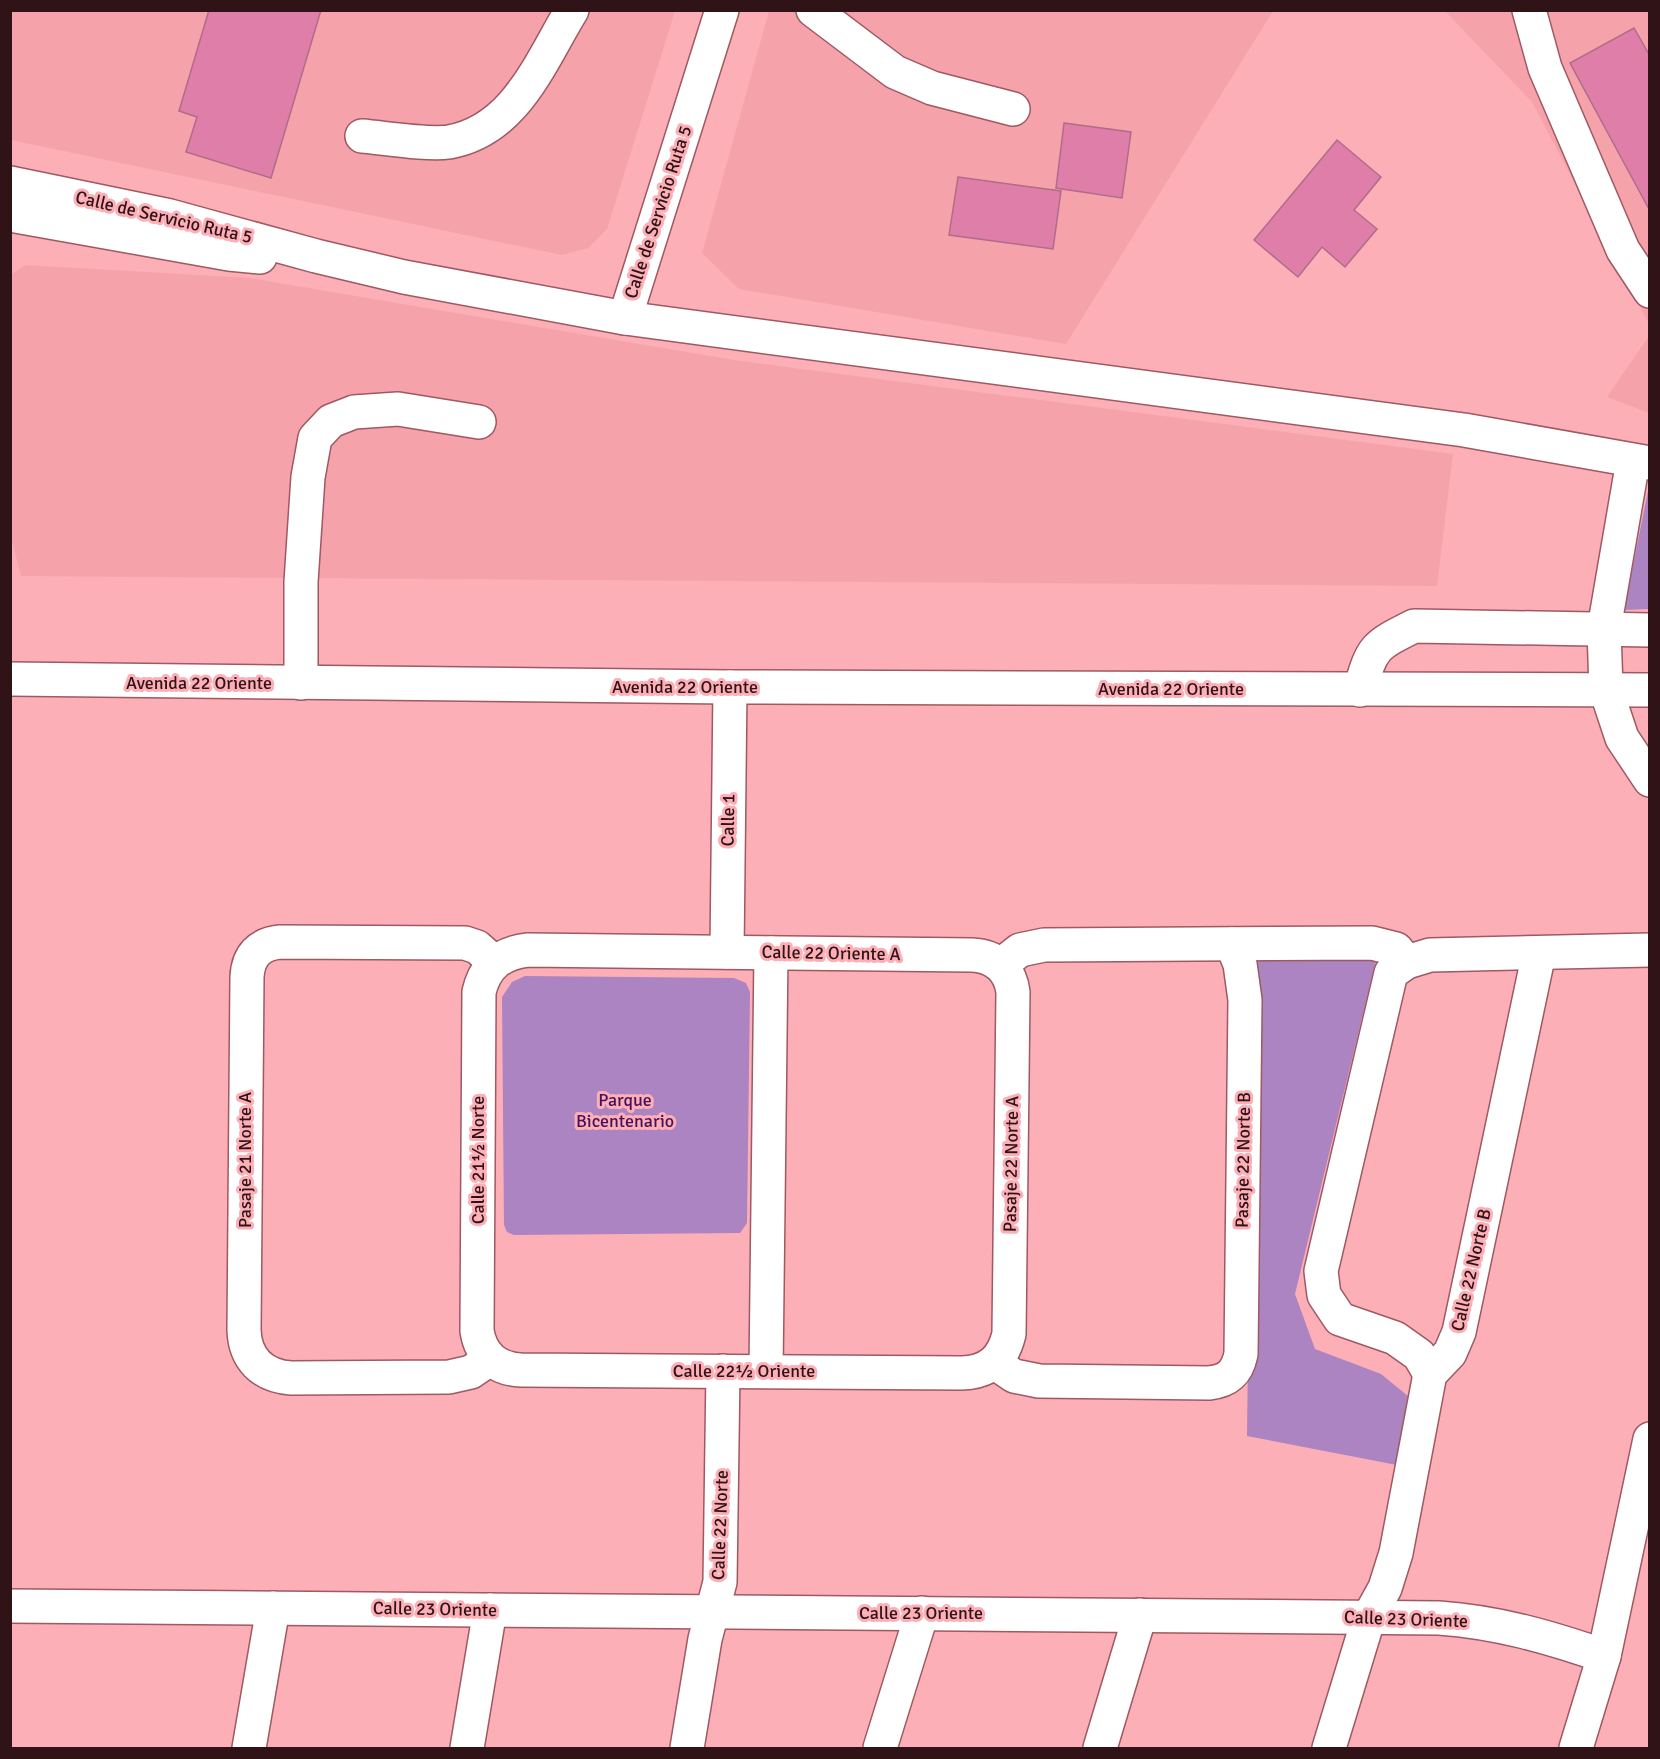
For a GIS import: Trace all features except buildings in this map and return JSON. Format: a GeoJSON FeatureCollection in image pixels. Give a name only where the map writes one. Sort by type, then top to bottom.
{"type":"FeatureCollection","features":[{"type":"Feature","properties":{"kind":"street"},"geometry":{"type":"LineString","coordinates":[[362,136],[448,142],[490,128],[524,93],[572,10]]}},
{"type":"Feature","properties":{"kind":"street","name":"Calle de Servicio Ruta 5"},"geometry":{"type":"LineString","coordinates":[[10,183],[170,216],[316,256],[494,296],[625,318],[722,10]]}},
{"type":"Feature","properties":{"kind":"street"},"geometry":{"type":"LineString","coordinates":[[813,10],[895,72],[932,88],[1013,109]]}},
{"type":"Feature","properties":{"kind":"street"},"geometry":{"type":"LineString","coordinates":[[1529,10],[1545,68],[1623,250],[1650,291]]}},
{"type":"Feature","properties":{"kind":"street","name":"Calle de Servicio Ruta 5"},"geometry":{"type":"LineString","coordinates":[[10,215],[229,254],[279,258],[316,256]]}},
{"type":"Feature","properties":{"kind":"street"},"geometry":{"type":"LineString","coordinates":[[10,226],[51,222]]}},
{"type":"Feature","properties":{"kind":"street"},"geometry":{"type":"LineString","coordinates":[[625,318],[1464,430],[1641,462],[1604,629],[1606,690],[1622,738],[1650,780]]}},
{"type":"Feature","properties":{"kind":"street"},"geometry":{"type":"LineString","coordinates":[[301,683],[301,582],[308,477],[315,438],[331,421],[354,412],[398,409],[479,422]]}},
{"type":"Feature","properties":{"kind":"street"},"geometry":{"type":"LineString","coordinates":[[1360,690],[1369,660],[1383,641],[1414,627],[1650,630]]}},
{"type":"Feature","properties":{"kind":"street","name":"Avenida 22 Oriente"},"geometry":{"type":"LineString","coordinates":[[10,679],[730,687],[1650,690]]}},
{"type":"Feature","properties":{"kind":"street","name":"Calle 1"},"geometry":{"type":"LineString","coordinates":[[727,952],[730,687]]}},
{"type":"Feature","properties":{"kind":"street","name":"Pasaje 21 Norte A"},"geometry":{"type":"LineString","coordinates":[[490,1359],[471,1372],[449,1377],[279,1377],[257,1366],[244,1343],[247,977],[255,953],[262,947],[280,942],[452,942],[477,947],[494,962]]}},
{"type":"Feature","properties":{"kind":"street"},"geometry":{"type":"LineString","coordinates":[[1001,965],[1020,950],[1044,945],[1372,943],[1396,950],[1407,962]]}},
{"type":"Feature","properties":{"kind":"street","name":"Pasaje 22 Norte B"},"geometry":{"type":"LineString","coordinates":[[994,1363],[1014,1376],[1039,1381],[1209,1383],[1221,1382],[1231,1376],[1238,1366],[1241,1354],[1245,1000],[1240,964],[1232,944]]}},
{"type":"Feature","properties":{"kind":"street","name":"Calle 22 Oriente A"},"geometry":{"type":"LineString","coordinates":[[494,962],[504,955],[528,950],[972,955],[993,959],[1001,965]]}},
{"type":"Feature","properties":{"kind":"street"},"geometry":{"type":"LineString","coordinates":[[1329,1749],[1369,1617],[1385,1588],[1396,1553],[1430,1374],[1419,1355],[1395,1338],[1340,1319],[1324,1295],[1321,1271],[1391,973],[1407,962],[1430,955],[1650,950]]}},
{"type":"Feature","properties":{"kind":"street"},"geometry":{"type":"LineString","coordinates":[[766,1371],[771,953]]}},
{"type":"Feature","properties":{"kind":"street","name":"Calle 22 Norte B"},"geometry":{"type":"LineString","coordinates":[[1430,1374],[1450,1353],[1459,1332],[1539,953]]}},
{"type":"Feature","properties":{"kind":"street","name":"Calle 21½ Norte"},"geometry":{"type":"LineString","coordinates":[[490,1359],[479,1341],[477,1331],[479,992],[482,981],[494,962]]}},
{"type":"Feature","properties":{"kind":"street","name":"Pasaje 22 Norte A"},"geometry":{"type":"LineString","coordinates":[[994,1363],[1002,1354],[1009,1334],[1013,992],[1012,982],[1001,965]]}},
{"type":"Feature","properties":{"kind":"street","name":"Calle 22½ Oriente"},"geometry":{"type":"LineString","coordinates":[[490,1359],[510,1369],[963,1373],[985,1369],[994,1363]]}},
{"type":"Feature","properties":{"kind":"street","name":"Calle 22 Norte"},"geometry":{"type":"LineString","coordinates":[[687,1749],[712,1612],[720,1582],[723,1371]]}},
{"type":"Feature","properties":{"kind":"street"},"geometry":{"type":"LineString","coordinates":[[1576,1749],[1604,1656],[1650,1439]]}},
{"type":"Feature","properties":{"kind":"street","name":"Calle 23 Oriente"},"geometry":{"type":"LineString","coordinates":[[10,1606],[1439,1618],[1500,1624],[1543,1635],[1604,1656]]}},
{"type":"Feature","properties":{"kind":"street"},"geometry":{"type":"LineString","coordinates":[[249,1749],[273,1608]]}},
{"type":"Feature","properties":{"kind":"street"},"geometry":{"type":"LineString","coordinates":[[467,1749],[490,1610]]}},
{"type":"Feature","properties":{"kind":"street"},"geometry":{"type":"LineString","coordinates":[[880,1749],[921,1613]]}},
{"type":"Feature","properties":{"kind":"street"},"geometry":{"type":"LineString","coordinates":[[1100,1749],[1140,1615]]}},
{"type":"Feature","properties":{"kind":"shaded area"},"geometry":{"type":"Polygon","coordinates":[[[11,11],[675,11],[607,229],[588,248],[562,255],[11,140],[11,11]]]}},
{"type":"Feature","properties":{"kind":"shaded area"},"geometry":{"type":"Polygon","coordinates":[[[769,11],[1273,11],[1066,344],[739,289],[702,253],[769,11]]]}},
{"type":"Feature","properties":{"kind":"shaded area"},"geometry":{"type":"Polygon","coordinates":[[[1445,11],[1649,11],[1649,324],[1532,102],[1445,11]]]}},
{"type":"Feature","properties":{"kind":"shaded area"},"geometry":{"type":"Polygon","coordinates":[[[26,265],[249,278],[734,360],[1453,454],[1437,586],[21,576],[10,534],[10,275],[26,265]]]}},
{"type":"Feature","properties":{"kind":"shaded area"},"geometry":{"type":"Polygon","coordinates":[[[1649,336],[1649,413],[1607,397],[1649,336]]]}},
{"type":"Feature","properties":{"kind":"green space"},"geometry":{"type":"Polygon","coordinates":[[[1649,486],[1649,609],[1624,610],[1649,486]]]}},
{"type":"Feature","properties":{"kind":"green space"},"geometry":{"type":"Polygon","coordinates":[[[1376,960],[1295,1294],[1315,1349],[1381,1374],[1414,1401],[1397,1465],[1247,1436],[1253,961],[1376,960]]]}},
{"type":"Feature","properties":{"kind":"green space","name":"Parque Bicentenario"},"geometry":{"type":"Polygon","coordinates":[[[525,976],[734,978],[746,983],[750,992],[747,1223],[740,1233],[514,1235],[507,1232],[504,1225],[502,997],[512,982],[525,976]]]}}]}
